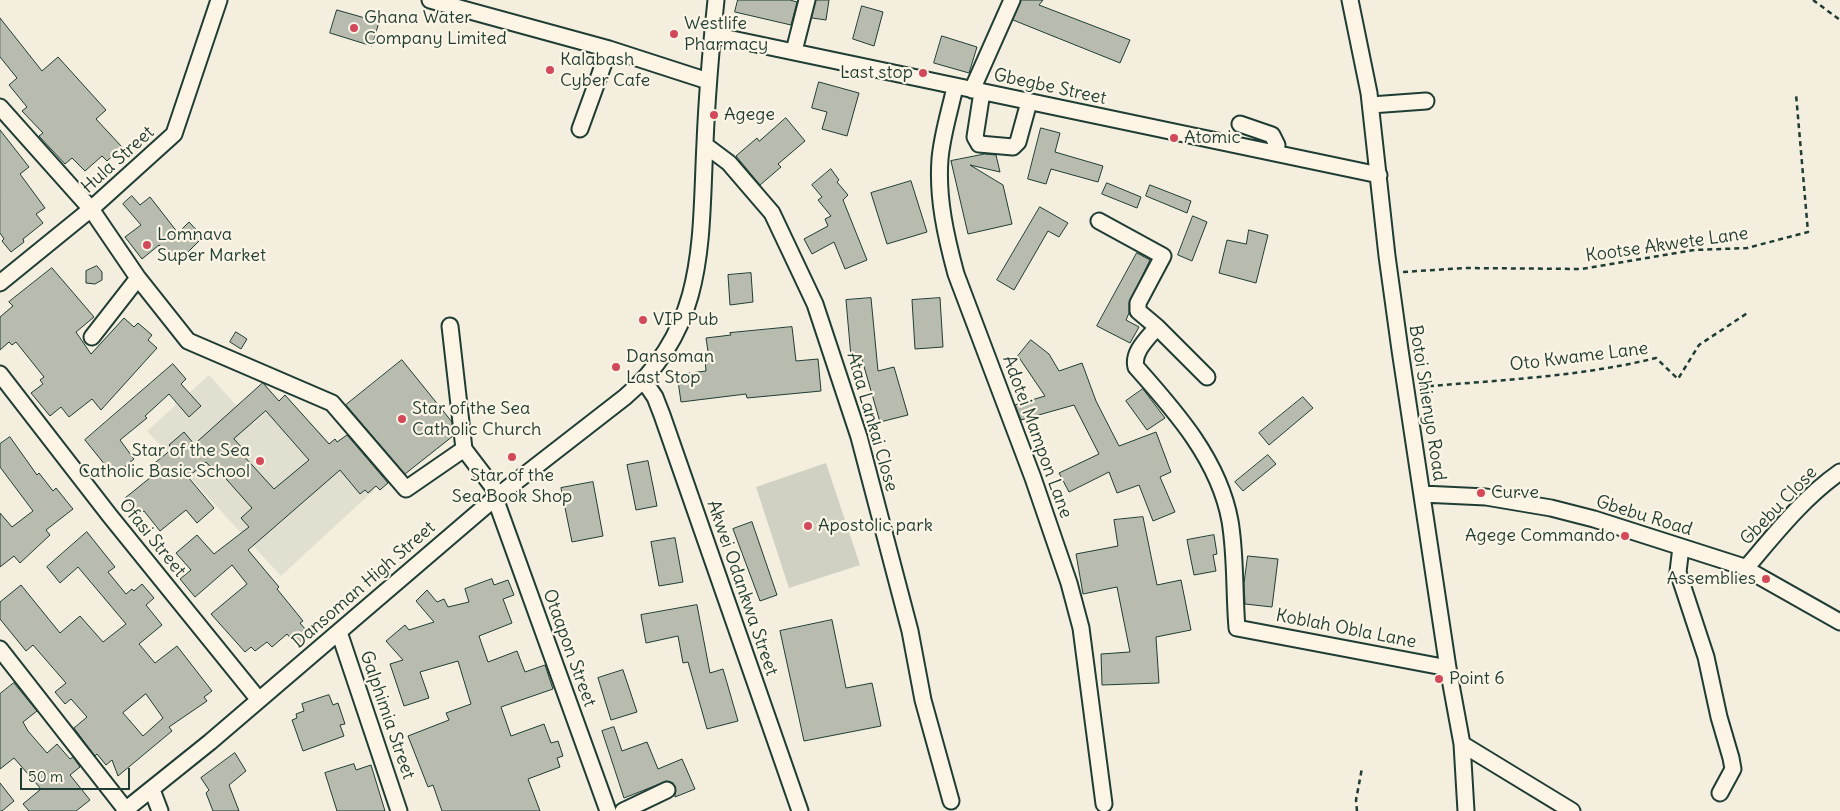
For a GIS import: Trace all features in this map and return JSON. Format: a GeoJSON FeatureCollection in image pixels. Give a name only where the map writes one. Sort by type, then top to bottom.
{"type":"FeatureCollection","features":[{"type":"Feature","properties":{"kind":"street","name":"Hula Street"},"geometry":{"type":"LineString","coordinates":[[0,283],[92,209],[174,134],[219,0]]}},
{"type":"Feature","properties":{"kind":"street"},"geometry":{"type":"LineString","coordinates":[[430,0],[609,50],[708,81]]}},
{"type":"Feature","properties":{"kind":"street","name":"Dansoman High Street"},"geometry":{"type":"LineString","coordinates":[[125,810],[152,790],[259,700],[497,496],[644,381],[664,357],[678,331],[690,298],[698,259],[703,215],[704,145],[708,81],[716,0]]}},
{"type":"Feature","properties":{"kind":"street"},"geometry":{"type":"LineString","coordinates":[[794,50],[807,0]]}},
{"type":"Feature","properties":{"kind":"street"},"geometry":{"type":"LineString","coordinates":[[1012,0],[977,91],[975,137],[979,144],[1013,147],[1018,142],[1029,102]]}},
{"type":"Feature","properties":{"kind":"street","name":"Botoi Shienyo Road"},"geometry":{"type":"LineString","coordinates":[[1350,0],[1359,38],[1370,105],[1389,273],[1448,668],[1462,744],[1466,811]]}},
{"type":"Feature","properties":{"kind":"street","name":"Gbegbe Street"},"geometry":{"type":"LineString","coordinates":[[713,35],[794,50],[955,87],[1379,174]]}},
{"type":"Feature","properties":{"kind":"street"},"geometry":{"type":"LineString","coordinates":[[580,129],[609,50]]}},
{"type":"Feature","properties":{"kind":"street","name":"Adotei Mampon Lane"},"geometry":{"type":"LineString","coordinates":[[955,87],[940,157],[939,188],[947,240],[956,274],[1033,478],[1069,583],[1081,628],[1104,804]]}},
{"type":"Feature","properties":{"kind":"street"},"geometry":{"type":"LineString","coordinates":[[1370,105],[1426,101]]}},
{"type":"Feature","properties":{"kind":"street"},"geometry":{"type":"LineString","coordinates":[[0,107],[92,209],[138,278],[188,341],[332,403],[406,489],[464,449],[450,326]]}},
{"type":"Feature","properties":{"kind":"street"},"geometry":{"type":"LineString","coordinates":[[1240,124],[1272,135],[1277,145],[1275,153]]}},
{"type":"Feature","properties":{"kind":"street","name":"Ataa Lankai Close"},"geometry":{"type":"LineString","coordinates":[[704,145],[729,163],[772,213],[815,304],[859,437],[910,630],[923,700],[950,801]]}},
{"type":"Feature","properties":{"kind":"street"},"geometry":{"type":"LineString","coordinates":[[1099,221],[1163,256],[1137,308],[1138,312],[1157,327],[1207,377]]}},
{"type":"Feature","properties":{"kind":"street"},"geometry":{"type":"LineString","coordinates":[[92,336],[138,278]]}},
{"type":"Feature","properties":{"kind":"street","name":"Koblah Obla Lane"},"geometry":{"type":"LineString","coordinates":[[1157,327],[1135,355],[1136,367],[1184,424],[1214,470],[1224,495],[1234,553],[1237,628],[1448,668]]}},
{"type":"Feature","properties":{"kind":"street","name":"Ofasi Street"},"geometry":{"type":"LineString","coordinates":[[0,374],[116,524],[259,700]]}},
{"type":"Feature","properties":{"kind":"street","name":"Akwei Odankwa Street"},"geometry":{"type":"LineString","coordinates":[[644,381],[655,397],[662,415],[800,811]]}},
{"type":"Feature","properties":{"kind":"street","name":"Otaapon Street"},"geometry":{"type":"LineString","coordinates":[[464,449],[497,496],[608,811]]}},
{"type":"Feature","properties":{"kind":"street","name":"Gbebu Close"},"geometry":{"type":"LineString","coordinates":[[1746,568],[1786,520],[1825,483],[1840,472]]}},
{"type":"Feature","properties":{"kind":"street","name":"Gbebu Road"},"geometry":{"type":"LineString","coordinates":[[1422,494],[1486,497],[1551,508],[1594,519],[1746,568],[1840,622]]}},
{"type":"Feature","properties":{"kind":"street"},"geometry":{"type":"LineString","coordinates":[[1680,547],[1678,572],[1706,657],[1718,717],[1731,758],[1732,769],[1720,793]]}},
{"type":"Feature","properties":{"kind":"street","name":"Galphimia Street"},"geometry":{"type":"LineString","coordinates":[[339,632],[399,811]]}},
{"type":"Feature","properties":{"kind":"street"},"geometry":{"type":"LineString","coordinates":[[0,649],[125,810]]}},
{"type":"Feature","properties":{"kind":"street"},"geometry":{"type":"LineString","coordinates":[[1462,744],[1572,811]]}},
{"type":"Feature","properties":{"kind":"street"},"geometry":{"type":"LineString","coordinates":[[152,790],[160,811]]}},
{"type":"Feature","properties":{"kind":"street"},"geometry":{"type":"LineString","coordinates":[[622,811],[667,790]]}},
{"type":"Feature","properties":{"kind":"path"},"geometry":{"type":"LineString","coordinates":[[1813,0],[1840,20]]}},
{"type":"Feature","properties":{"kind":"path","name":"Kootse Akwete Lane"},"geometry":{"type":"LineString","coordinates":[[1389,273],[1466,268],[1582,269],[1694,250],[1747,248],[1808,232],[1796,94]]}},
{"type":"Feature","properties":{"kind":"path","name":"Oto Kwame Lane"},"geometry":{"type":"LineString","coordinates":[[1406,388],[1576,372],[1629,365],[1656,358],[1678,379],[1699,345],[1749,312]]}},
{"type":"Feature","properties":{"kind":"path"},"geometry":{"type":"LineString","coordinates":[[1357,811],[1356,800],[1362,768]]}},
{"type":"Feature","properties":{"kind":"shaded area","name":"Star of the Sea Catholic Basic School"},"geometry":{"type":"Polygon","coordinates":[[[209,375],[253,424],[285,395],[374,490],[281,576],[147,431],[209,375]]]}},
{"type":"Feature","properties":{"kind":"shaded area","name":"Apostolic park"},"geometry":{"type":"Polygon","coordinates":[[[826,463],[860,565],[789,588],[756,487],[826,463]]]}},
{"type":"Feature","properties":{"kind":"building"},"geometry":{"type":"Polygon","coordinates":[[[738,0],[790,0],[797,2],[791,25],[735,12],[738,0]]]}},
{"type":"Feature","properties":{"kind":"building"},"geometry":{"type":"Polygon","coordinates":[[[816,0],[829,0],[826,20],[812,18],[816,0]]]}},
{"type":"Feature","properties":{"kind":"building"},"geometry":{"type":"Polygon","coordinates":[[[1021,0],[1043,0],[1039,5],[1130,40],[1120,63],[1013,20],[1021,0]]]}},
{"type":"Feature","properties":{"kind":"building"},"geometry":{"type":"Polygon","coordinates":[[[862,6],[883,12],[874,46],[853,39],[862,6]]]}},
{"type":"Feature","properties":{"kind":"building","name":"Ghana Water Company Limited"},"geometry":{"type":"Polygon","coordinates":[[[337,10],[379,22],[372,46],[330,33],[337,10]]]}},
{"type":"Feature","properties":{"kind":"building"},"geometry":{"type":"Polygon","coordinates":[[[0,18],[42,71],[58,57],[106,110],[96,119],[122,147],[107,161],[102,156],[85,171],[72,158],[65,164],[39,136],[43,133],[22,111],[27,107],[9,85],[17,78],[0,57],[0,18]]]}},
{"type":"Feature","properties":{"kind":"building"},"geometry":{"type":"Polygon","coordinates":[[[942,36],[977,47],[969,73],[934,63],[942,36]]]}},
{"type":"Feature","properties":{"kind":"building"},"geometry":{"type":"Polygon","coordinates":[[[819,82],[859,93],[847,136],[822,129],[827,112],[812,108],[819,82]]]}},
{"type":"Feature","properties":{"kind":"building"},"geometry":{"type":"Polygon","coordinates":[[[786,118],[805,141],[778,164],[781,167],[760,185],[736,156],[757,138],[759,141],[786,118]]]}},
{"type":"Feature","properties":{"kind":"building"},"geometry":{"type":"Polygon","coordinates":[[[1041,128],[1060,133],[1055,152],[1103,166],[1098,182],[1051,169],[1046,184],[1028,179],[1041,128]]]}},
{"type":"Feature","properties":{"kind":"building"},"geometry":{"type":"Polygon","coordinates":[[[0,130],[29,167],[20,174],[45,208],[36,214],[43,223],[23,239],[24,242],[11,252],[2,241],[4,239],[0,233],[0,130]]]}},
{"type":"Feature","properties":{"kind":"building"},"geometry":{"type":"Polygon","coordinates":[[[985,154],[996,155],[1000,172],[970,165],[1003,185],[1012,224],[968,234],[951,161],[985,154]]]}},
{"type":"Feature","properties":{"kind":"building"},"geometry":{"type":"Polygon","coordinates":[[[831,169],[839,180],[837,182],[848,195],[843,200],[867,260],[845,269],[834,242],[812,254],[804,239],[828,226],[825,219],[831,216],[818,200],[822,197],[812,185],[831,169]]]}},
{"type":"Feature","properties":{"kind":"building"},"geometry":{"type":"Polygon","coordinates":[[[911,181],[927,232],[887,244],[871,193],[911,181]]]}},
{"type":"Feature","properties":{"kind":"building"},"geometry":{"type":"Polygon","coordinates":[[[1107,183],[1141,197],[1137,208],[1102,194],[1107,183]]]}},
{"type":"Feature","properties":{"kind":"building"},"geometry":{"type":"Polygon","coordinates":[[[1150,185],[1191,201],[1187,213],[1146,196],[1150,185]]]}},
{"type":"Feature","properties":{"kind":"building"},"geometry":{"type":"Polygon","coordinates":[[[132,196],[140,205],[150,197],[178,233],[189,222],[203,237],[177,263],[159,245],[142,259],[125,237],[141,225],[123,204],[132,196]]]}},
{"type":"Feature","properties":{"kind":"building"},"geometry":{"type":"Polygon","coordinates":[[[1040,207],[1068,223],[1059,237],[1048,231],[1014,290],[997,280],[1040,207]]]}},
{"type":"Feature","properties":{"kind":"building"},"geometry":{"type":"Polygon","coordinates":[[[1193,216],[1207,222],[1192,261],[1178,255],[1193,216]]]}},
{"type":"Feature","properties":{"kind":"building"},"geometry":{"type":"Polygon","coordinates":[[[1249,230],[1268,235],[1256,283],[1219,273],[1227,240],[1246,244],[1249,230]]]}},
{"type":"Feature","properties":{"kind":"building"},"geometry":{"type":"Polygon","coordinates":[[[1137,253],[1150,260],[1129,303],[1129,313],[1126,320],[1139,327],[1130,343],[1097,326],[1137,253]]]}},
{"type":"Feature","properties":{"kind":"building"},"geometry":{"type":"Polygon","coordinates":[[[97,266],[102,272],[102,280],[95,284],[86,283],[86,271],[97,266]]]}},
{"type":"Feature","properties":{"kind":"building"},"geometry":{"type":"Polygon","coordinates":[[[52,268],[94,317],[76,332],[91,354],[124,318],[134,327],[138,323],[152,335],[148,340],[157,348],[101,410],[92,399],[69,417],[61,407],[50,416],[31,393],[43,384],[40,380],[44,377],[16,342],[12,345],[9,342],[0,350],[0,317],[13,306],[9,302],[52,268]]]}},
{"type":"Feature","properties":{"kind":"building"},"geometry":{"type":"Polygon","coordinates":[[[751,273],[753,302],[730,305],[728,275],[751,273]]]}},
{"type":"Feature","properties":{"kind":"building"},"geometry":{"type":"Polygon","coordinates":[[[871,298],[878,371],[894,367],[908,415],[880,422],[861,356],[851,357],[846,300],[871,298]]]}},
{"type":"Feature","properties":{"kind":"building"},"geometry":{"type":"Polygon","coordinates":[[[940,298],[943,347],[915,349],[912,300],[940,298]]]}},
{"type":"Feature","properties":{"kind":"building"},"geometry":{"type":"Polygon","coordinates":[[[792,327],[796,361],[818,359],[821,391],[747,398],[746,394],[681,402],[678,381],[683,380],[682,374],[706,371],[705,359],[709,358],[706,338],[731,335],[730,333],[792,327]]]}},
{"type":"Feature","properties":{"kind":"building"},"geometry":{"type":"Polygon","coordinates":[[[236,332],[247,339],[241,349],[230,342],[236,332]]]}},
{"type":"Feature","properties":{"kind":"building"},"geometry":{"type":"Polygon","coordinates":[[[1031,340],[1049,354],[1059,371],[1082,363],[1096,401],[1119,446],[1156,432],[1171,472],[1160,477],[1175,512],[1153,521],[1139,485],[1117,493],[1109,472],[1069,492],[1059,473],[1099,454],[1074,405],[1021,420],[1015,405],[1045,396],[1018,356],[1031,340]]]}},
{"type":"Feature","properties":{"kind":"building","name":"Star of the Sea Catholic Church"},"geometry":{"type":"Polygon","coordinates":[[[402,360],[452,422],[453,436],[405,474],[346,405],[402,360]]]}},
{"type":"Feature","properties":{"kind":"building"},"geometry":{"type":"Polygon","coordinates":[[[173,364],[186,379],[181,384],[201,406],[189,417],[169,394],[145,416],[147,418],[120,440],[134,459],[114,476],[85,440],[173,364]]]}},
{"type":"Feature","properties":{"kind":"building"},"geometry":{"type":"Polygon","coordinates":[[[263,383],[279,401],[285,395],[329,444],[335,439],[337,442],[347,435],[388,483],[380,490],[376,486],[368,493],[365,490],[360,494],[340,470],[248,550],[279,587],[277,589],[303,621],[300,623],[311,636],[298,647],[287,634],[272,647],[267,642],[255,651],[251,647],[245,652],[211,614],[247,584],[232,565],[195,597],[180,579],[191,570],[176,553],[197,535],[214,554],[249,527],[241,518],[252,508],[219,471],[216,473],[206,462],[188,477],[214,508],[197,523],[186,510],[160,531],[144,511],[139,515],[125,498],[156,473],[151,466],[172,449],[169,445],[184,432],[194,444],[263,383]],[[266,411],[234,439],[244,450],[241,453],[274,489],[309,460],[266,411]]]}},
{"type":"Feature","properties":{"kind":"building"},"geometry":{"type":"Polygon","coordinates":[[[1143,389],[1165,418],[1147,430],[1126,401],[1143,389]]]}},
{"type":"Feature","properties":{"kind":"building"},"geometry":{"type":"Polygon","coordinates":[[[1303,397],[1313,408],[1269,445],[1259,433],[1303,397]]]}},
{"type":"Feature","properties":{"kind":"building"},"geometry":{"type":"Polygon","coordinates":[[[10,437],[37,475],[39,473],[53,491],[56,488],[73,509],[46,530],[50,535],[20,563],[14,556],[0,567],[0,513],[12,527],[33,511],[0,467],[0,444],[10,437]]]}},
{"type":"Feature","properties":{"kind":"building"},"geometry":{"type":"Polygon","coordinates":[[[1268,455],[1276,464],[1243,491],[1235,482],[1268,455]]]}},
{"type":"Feature","properties":{"kind":"building"},"geometry":{"type":"Polygon","coordinates":[[[648,461],[657,506],[636,510],[627,465],[648,461]]]}},
{"type":"Feature","properties":{"kind":"building"},"geometry":{"type":"Polygon","coordinates":[[[593,482],[603,536],[572,542],[561,488],[593,482]]]}},
{"type":"Feature","properties":{"kind":"building"},"geometry":{"type":"Polygon","coordinates":[[[1143,517],[1157,585],[1181,580],[1191,630],[1156,637],[1159,683],[1102,685],[1101,654],[1130,652],[1117,587],[1083,594],[1076,554],[1118,546],[1114,520],[1143,517]]]}},
{"type":"Feature","properties":{"kind":"building"},"geometry":{"type":"Polygon","coordinates":[[[752,522],[777,595],[760,601],[733,529],[752,522]]]}},
{"type":"Feature","properties":{"kind":"building"},"geometry":{"type":"Polygon","coordinates":[[[87,532],[115,567],[108,572],[126,594],[132,589],[134,591],[142,584],[154,598],[146,605],[162,625],[139,644],[155,663],[177,646],[212,691],[204,697],[207,701],[169,727],[172,731],[118,776],[112,760],[106,765],[97,754],[95,756],[74,728],[87,717],[71,699],[65,704],[55,692],[66,683],[33,645],[26,651],[0,619],[0,602],[21,585],[60,633],[80,616],[103,642],[126,624],[78,567],[60,583],[47,567],[87,532]],[[146,694],[123,713],[143,736],[163,718],[146,694]]]}},
{"type":"Feature","properties":{"kind":"building"},"geometry":{"type":"Polygon","coordinates":[[[1214,535],[1217,554],[1213,555],[1216,571],[1194,575],[1187,540],[1214,535]]]}},
{"type":"Feature","properties":{"kind":"building"},"geometry":{"type":"Polygon","coordinates":[[[675,538],[683,582],[659,586],[651,542],[675,538]]]}},
{"type":"Feature","properties":{"kind":"building"},"geometry":{"type":"Polygon","coordinates":[[[1248,556],[1278,559],[1272,607],[1245,604],[1244,584],[1248,556]]]}},
{"type":"Feature","properties":{"kind":"building"},"geometry":{"type":"Polygon","coordinates":[[[492,579],[494,585],[508,580],[514,595],[503,599],[512,623],[479,636],[488,662],[517,651],[525,672],[545,665],[553,689],[501,707],[511,736],[544,724],[551,743],[558,741],[563,756],[557,758],[560,767],[528,779],[540,811],[442,811],[433,785],[428,787],[408,736],[449,720],[446,713],[471,704],[458,661],[420,672],[429,698],[404,706],[390,664],[403,660],[386,641],[405,625],[409,630],[434,622],[416,601],[427,590],[437,602],[444,599],[448,607],[469,602],[465,589],[492,579]]]}},
{"type":"Feature","properties":{"kind":"building"},"geometry":{"type":"Polygon","coordinates":[[[697,605],[710,673],[723,669],[738,721],[707,729],[688,662],[683,663],[678,636],[646,643],[641,615],[697,605]]]}},
{"type":"Feature","properties":{"kind":"building"},"geometry":{"type":"Polygon","coordinates":[[[832,620],[846,688],[872,683],[881,726],[804,741],[780,631],[832,620]]]}},
{"type":"Feature","properties":{"kind":"building"},"geometry":{"type":"Polygon","coordinates":[[[623,670],[637,712],[611,720],[598,678],[623,670]]]}},
{"type":"Feature","properties":{"kind":"building"},"geometry":{"type":"Polygon","coordinates":[[[14,683],[37,711],[23,722],[28,731],[47,753],[57,744],[70,759],[73,757],[80,767],[70,775],[90,800],[76,811],[29,811],[23,804],[41,789],[14,758],[0,769],[0,694],[14,683]]]}},
{"type":"Feature","properties":{"kind":"building"},"geometry":{"type":"Polygon","coordinates":[[[329,695],[333,705],[338,703],[345,724],[340,725],[344,736],[303,751],[292,720],[297,718],[296,714],[304,711],[302,704],[329,695]]]}},
{"type":"Feature","properties":{"kind":"building"},"geometry":{"type":"Polygon","coordinates":[[[614,727],[622,751],[647,742],[658,769],[682,759],[695,789],[675,797],[675,786],[667,781],[624,798],[602,731],[614,727]]]}},
{"type":"Feature","properties":{"kind":"building"},"geometry":{"type":"Polygon","coordinates":[[[235,753],[246,771],[229,785],[239,811],[213,811],[206,793],[209,790],[201,778],[235,753]]]}},
{"type":"Feature","properties":{"kind":"building"},"geometry":{"type":"Polygon","coordinates":[[[354,764],[356,770],[371,765],[385,811],[337,811],[325,773],[354,764]]]}},
{"type":"Feature","properties":{"kind":"building"},"geometry":{"type":"Polygon","coordinates":[[[0,783],[14,801],[2,811],[0,811],[0,783]]]}},
{"type":"Feature","properties":{"kind":"place","name":"Ghana Water Company Limited"},"geometry":{"type":"Point","coordinates":[354,28]}},
{"type":"Feature","properties":{"kind":"place","name":"Westlife Pharmacy"},"geometry":{"type":"Point","coordinates":[674,34]}},
{"type":"Feature","properties":{"kind":"place","name":"Kalabash Cyber Cafe"},"geometry":{"type":"Point","coordinates":[550,70]}},
{"type":"Feature","properties":{"kind":"place","name":"Last stop"},"geometry":{"type":"Point","coordinates":[923,73]}},
{"type":"Feature","properties":{"kind":"place","name":"Agege"},"geometry":{"type":"Point","coordinates":[714,115]}},
{"type":"Feature","properties":{"kind":"place","name":"Atomic"},"geometry":{"type":"Point","coordinates":[1174,138]}},
{"type":"Feature","properties":{"kind":"place","name":"Lomnava Super Market"},"geometry":{"type":"Point","coordinates":[147,245]}},
{"type":"Feature","properties":{"kind":"place","name":"VIP Pub"},"geometry":{"type":"Point","coordinates":[643,320]}},
{"type":"Feature","properties":{"kind":"place","name":"Dansoman Last Stop"},"geometry":{"type":"Point","coordinates":[616,367]}},
{"type":"Feature","properties":{"kind":"place","name":"Star of the Sea Catholic Church"},"geometry":{"type":"Point","coordinates":[402,419]}},
{"type":"Feature","properties":{"kind":"place","name":"Star of the Sea Book Shop"},"geometry":{"type":"Point","coordinates":[512,457]}},
{"type":"Feature","properties":{"kind":"place","name":"Star of the Sea Catholic Basic School"},"geometry":{"type":"Point","coordinates":[260,461]}},
{"type":"Feature","properties":{"kind":"place","name":"Curve"},"geometry":{"type":"Point","coordinates":[1481,493]}},
{"type":"Feature","properties":{"kind":"place","name":"Apostolic park"},"geometry":{"type":"Point","coordinates":[808,526]}},
{"type":"Feature","properties":{"kind":"place","name":"Agege Commando"},"geometry":{"type":"Point","coordinates":[1625,536]}},
{"type":"Feature","properties":{"kind":"place","name":"Assemblies"},"geometry":{"type":"Point","coordinates":[1766,579]}},
{"type":"Feature","properties":{"kind":"place","name":"Point 6"},"geometry":{"type":"Point","coordinates":[1439,679]}}]}
